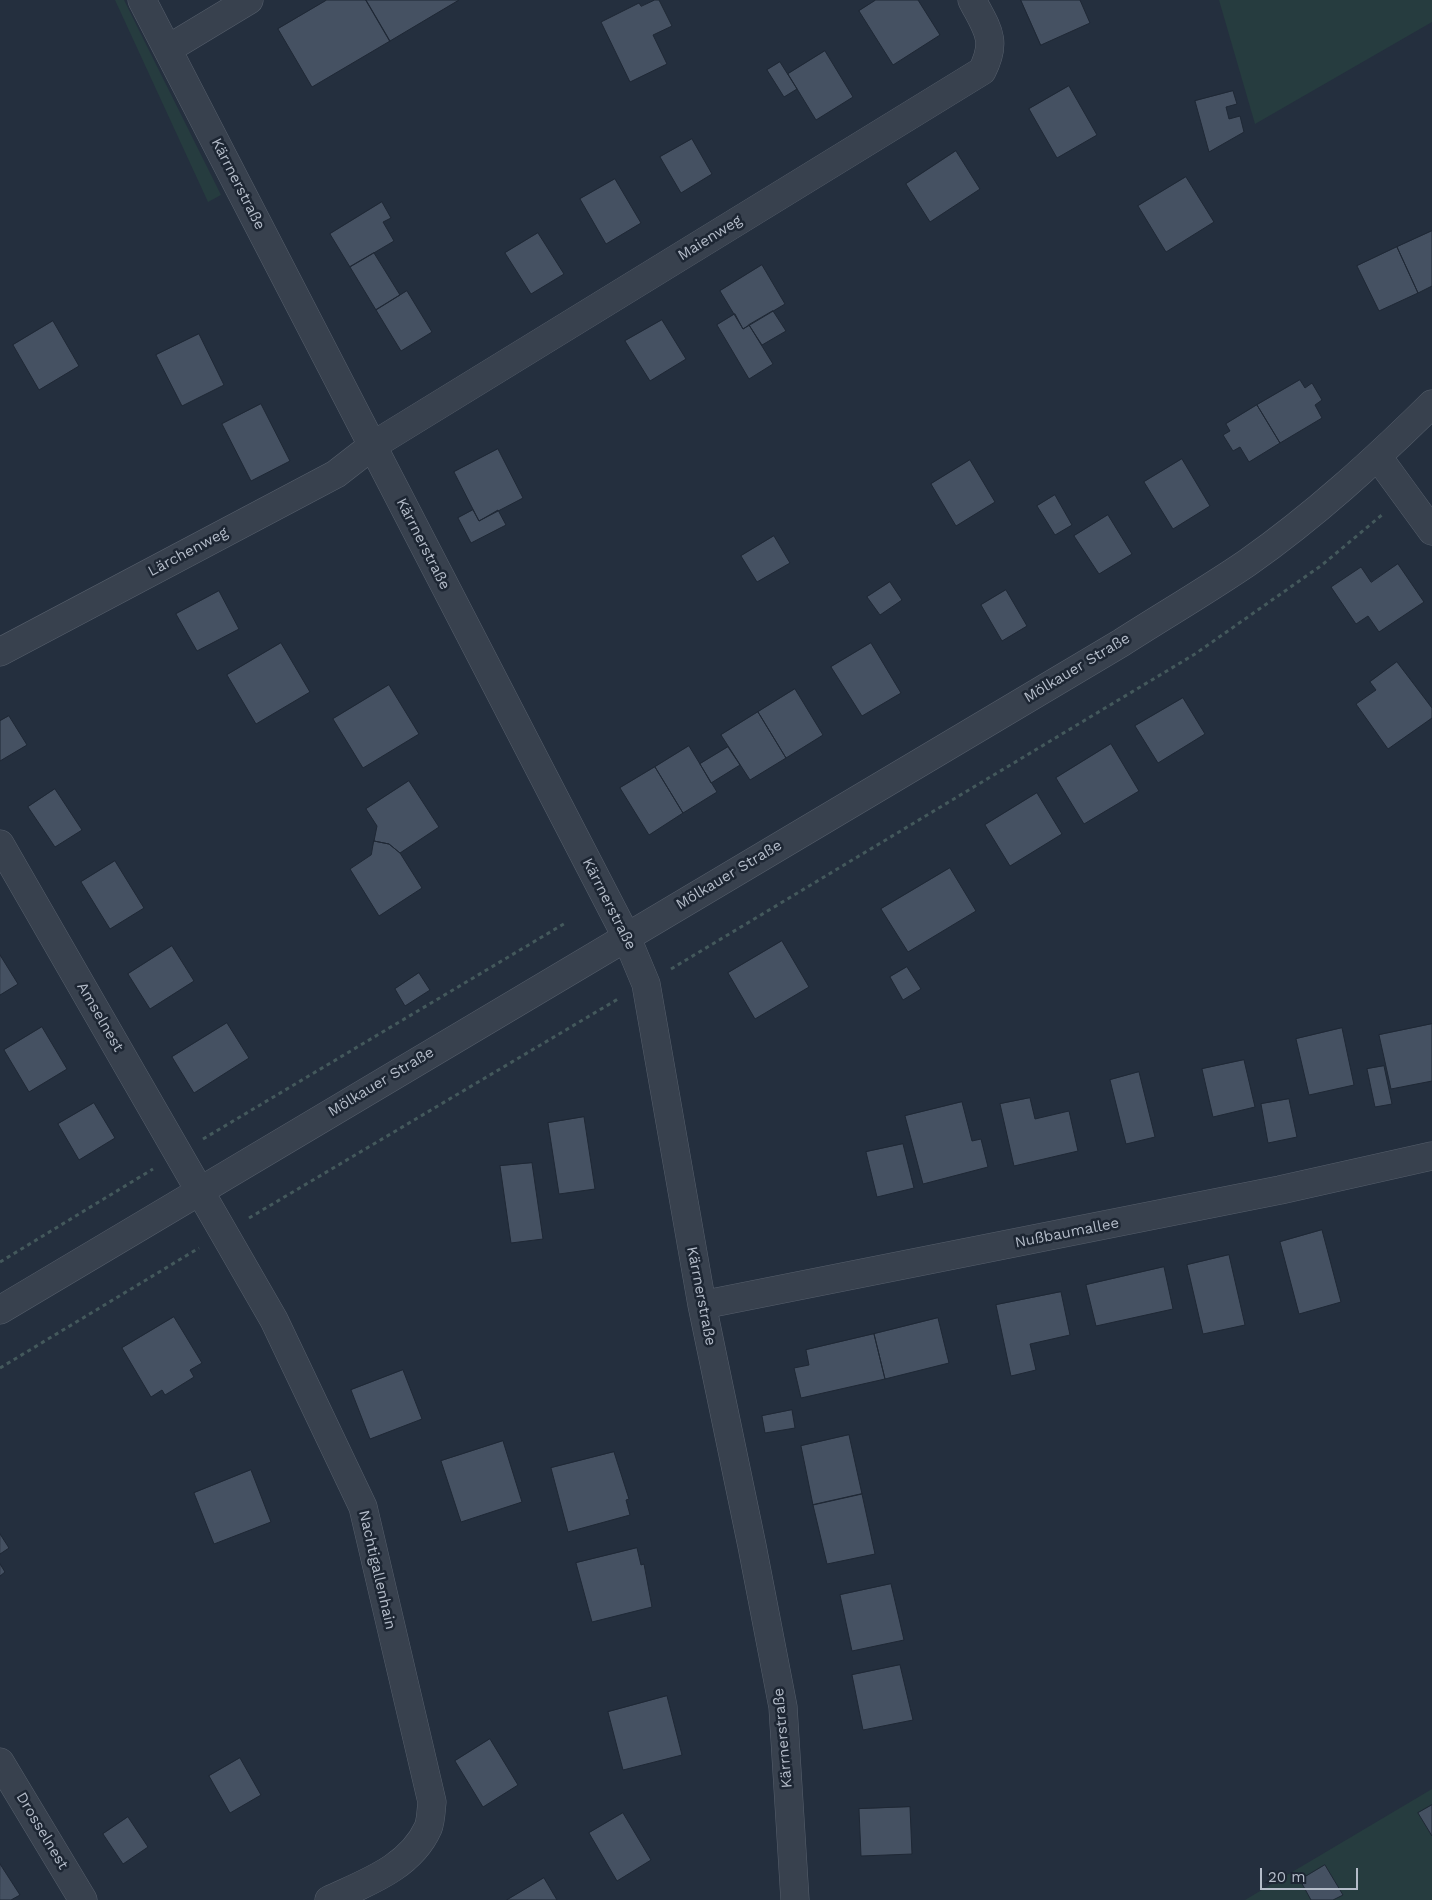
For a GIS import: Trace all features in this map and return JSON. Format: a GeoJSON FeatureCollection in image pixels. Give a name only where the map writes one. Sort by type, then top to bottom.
{"type":"FeatureCollection","features":[{"type":"Feature","properties":{"kind":"street","name":"Kärrnerstraße"},"geometry":{"type":"LineString","coordinates":[[142,0],[626,936],[646,984],[702,1305],[783,1707],[795,1900]]}},
{"type":"Feature","properties":{"kind":"street","name":"Maienweg"},"geometry":{"type":"LineString","coordinates":[[372,446],[982,71],[991,54],[989,33],[972,0]]}},
{"type":"Feature","properties":{"kind":"street"},"geometry":{"type":"LineString","coordinates":[[168,49],[242,2]]}},
{"type":"Feature","properties":{"kind":"street","name":"Mölkauer Straße"},"geometry":{"type":"LineString","coordinates":[[0,1310],[1121,643],[1203,592],[1247,563],[1301,522],[1378,457],[1432,404]]}},
{"type":"Feature","properties":{"kind":"street","name":"Lärchenweg"},"geometry":{"type":"LineString","coordinates":[[0,652],[336,474],[372,446]]}},
{"type":"Feature","properties":{"kind":"street"},"geometry":{"type":"LineString","coordinates":[[1378,457],[1407,494],[1432,531]]}},
{"type":"Feature","properties":{"kind":"street","name":"Amselnest"},"geometry":{"type":"LineString","coordinates":[[0,844],[200,1191]]}},
{"type":"Feature","properties":{"kind":"street","name":"Nußbaumallee"},"geometry":{"type":"LineString","coordinates":[[702,1305],[1270,1192],[1432,1156]]}},
{"type":"Feature","properties":{"kind":"street","name":"Nachtigallenhain"},"geometry":{"type":"LineString","coordinates":[[200,1191],[274,1320],[363,1507],[432,1802],[428,1827],[415,1848],[390,1870],[329,1900]]}},
{"type":"Feature","properties":{"kind":"street","name":"Drosselnest"},"geometry":{"type":"LineString","coordinates":[[0,1762],[84,1900]]}},
{"type":"Feature","properties":{"kind":"path"},"geometry":{"type":"LineString","coordinates":[[0,1368],[224,1233],[646,984],[1195,654],[1322,565],[1407,494]]}},
{"type":"Feature","properties":{"kind":"path"},"geometry":{"type":"LineString","coordinates":[[0,1262],[567,922]]}},
{"type":"Feature","properties":{"kind":"green space"},"geometry":{"type":"Polygon","coordinates":[[[115,0],[124,0],[221,195],[208,202],[115,0]]]}},
{"type":"Feature","properties":{"kind":"green space"},"geometry":{"type":"Polygon","coordinates":[[[1219,0],[1432,0],[1432,22],[1255,124],[1219,0]]]}},
{"type":"Feature","properties":{"kind":"green space"},"geometry":{"type":"Polygon","coordinates":[[[1432,1789],[1432,1900],[1245,1900],[1432,1789]]]}},
{"type":"Feature","properties":{"kind":"building"},"geometry":{"type":"Polygon","coordinates":[[[327,0],[366,0],[390,41],[312,87],[278,29],[327,0]]]}},
{"type":"Feature","properties":{"kind":"building"},"geometry":{"type":"Polygon","coordinates":[[[366,0],[459,0],[390,41],[366,0]]]}},
{"type":"Feature","properties":{"kind":"building"},"geometry":{"type":"Polygon","coordinates":[[[659,0],[672,26],[653,35],[667,64],[630,82],[601,22],[639,3],[641,6],[659,0]]]}},
{"type":"Feature","properties":{"kind":"building"},"geometry":{"type":"Polygon","coordinates":[[[876,0],[918,0],[940,35],[893,65],[859,11],[876,0]]]}},
{"type":"Feature","properties":{"kind":"building"},"geometry":{"type":"Polygon","coordinates":[[[1021,0],[1080,0],[1090,23],[1041,45],[1021,0]]]}},
{"type":"Feature","properties":{"kind":"building"},"geometry":{"type":"Polygon","coordinates":[[[825,51],[853,97],[816,120],[788,74],[825,51]]]}},
{"type":"Feature","properties":{"kind":"building"},"geometry":{"type":"Polygon","coordinates":[[[780,62],[797,89],[784,97],[767,70],[780,62]]]}},
{"type":"Feature","properties":{"kind":"building"},"geometry":{"type":"Polygon","coordinates":[[[1069,86],[1097,135],[1057,158],[1029,109],[1069,86]]]}},
{"type":"Feature","properties":{"kind":"building"},"geometry":{"type":"Polygon","coordinates":[[[1233,91],[1237,104],[1226,107],[1229,119],[1240,116],[1244,132],[1209,152],[1195,101],[1233,91]]]}},
{"type":"Feature","properties":{"kind":"building"},"geometry":{"type":"Polygon","coordinates":[[[692,139],[712,174],[681,193],[660,157],[692,139]]]}},
{"type":"Feature","properties":{"kind":"building"},"geometry":{"type":"Polygon","coordinates":[[[956,151],[980,189],[930,222],[906,184],[956,151]]]}},
{"type":"Feature","properties":{"kind":"building"},"geometry":{"type":"Polygon","coordinates":[[[1186,177],[1214,222],[1166,252],[1138,206],[1186,177]]]}},
{"type":"Feature","properties":{"kind":"building"},"geometry":{"type":"Polygon","coordinates":[[[615,179],[641,223],[606,244],[580,199],[615,179]]]}},
{"type":"Feature","properties":{"kind":"building"},"geometry":{"type":"Polygon","coordinates":[[[382,202],[391,218],[383,222],[394,241],[350,267],[330,234],[382,202]]]}},
{"type":"Feature","properties":{"kind":"building"},"geometry":{"type":"Polygon","coordinates":[[[1432,231],[1432,286],[1418,293],[1397,247],[1432,231]]]}},
{"type":"Feature","properties":{"kind":"building"},"geometry":{"type":"Polygon","coordinates":[[[538,233],[564,274],[531,294],[505,253],[538,233]]]}},
{"type":"Feature","properties":{"kind":"building"},"geometry":{"type":"Polygon","coordinates":[[[1397,247],[1418,293],[1379,311],[1357,266],[1397,247]]]}},
{"type":"Feature","properties":{"kind":"building"},"geometry":{"type":"Polygon","coordinates":[[[374,253],[400,295],[376,310],[350,267],[374,253]]]}},
{"type":"Feature","properties":{"kind":"building"},"geometry":{"type":"Polygon","coordinates":[[[762,265],[785,304],[743,329],[720,291],[762,265]]]}},
{"type":"Feature","properties":{"kind":"building"},"geometry":{"type":"Polygon","coordinates":[[[407,291],[432,332],[401,351],[376,310],[407,291]]]}},
{"type":"Feature","properties":{"kind":"building"},"geometry":{"type":"Polygon","coordinates":[[[773,311],[786,331],[762,345],[749,325],[773,311]]]}},
{"type":"Feature","properties":{"kind":"building"},"geometry":{"type":"Polygon","coordinates":[[[735,314],[743,329],[749,325],[773,364],[749,379],[717,325],[735,314]]]}},
{"type":"Feature","properties":{"kind":"building"},"geometry":{"type":"Polygon","coordinates":[[[662,320],[686,359],[650,381],[625,341],[662,320]]]}},
{"type":"Feature","properties":{"kind":"building"},"geometry":{"type":"Polygon","coordinates":[[[53,321],[79,366],[39,390],[13,345],[53,321]]]}},
{"type":"Feature","properties":{"kind":"building"},"geometry":{"type":"Polygon","coordinates":[[[199,334],[224,385],[182,406],[156,355],[199,334]]]}},
{"type":"Feature","properties":{"kind":"building"},"geometry":{"type":"Polygon","coordinates":[[[1300,380],[1305,388],[1312,383],[1322,400],[1315,405],[1322,418],[1280,443],[1257,405],[1300,380]]]}},
{"type":"Feature","properties":{"kind":"building"},"geometry":{"type":"Polygon","coordinates":[[[261,404],[290,461],[251,481],[222,424],[261,404]]]}},
{"type":"Feature","properties":{"kind":"building"},"geometry":{"type":"Polygon","coordinates":[[[1257,405],[1280,443],[1249,462],[1240,447],[1233,451],[1223,435],[1230,431],[1226,424],[1257,405]]]}},
{"type":"Feature","properties":{"kind":"building"},"geometry":{"type":"Polygon","coordinates":[[[498,449],[523,498],[479,521],[454,472],[498,449]]]}},
{"type":"Feature","properties":{"kind":"building"},"geometry":{"type":"Polygon","coordinates":[[[1182,459],[1210,506],[1173,529],[1144,482],[1182,459]]]}},
{"type":"Feature","properties":{"kind":"building"},"geometry":{"type":"Polygon","coordinates":[[[970,460],[995,502],[956,526],[931,484],[970,460]]]}},
{"type":"Feature","properties":{"kind":"building"},"geometry":{"type":"Polygon","coordinates":[[[1055,495],[1072,525],[1055,535],[1037,506],[1055,495]]]}},
{"type":"Feature","properties":{"kind":"building"},"geometry":{"type":"Polygon","coordinates":[[[473,510],[479,521],[498,510],[506,525],[471,543],[458,518],[473,510]]]}},
{"type":"Feature","properties":{"kind":"building"},"geometry":{"type":"Polygon","coordinates":[[[1108,515],[1132,554],[1099,574],[1074,536],[1108,515]]]}},
{"type":"Feature","properties":{"kind":"building"},"geometry":{"type":"Polygon","coordinates":[[[774,536],[790,563],[757,582],[741,556],[774,536]]]}},
{"type":"Feature","properties":{"kind":"building"},"geometry":{"type":"Polygon","coordinates":[[[1398,564],[1424,602],[1379,632],[1368,616],[1356,624],[1331,587],[1361,567],[1371,582],[1398,564]]]}},
{"type":"Feature","properties":{"kind":"building"},"geometry":{"type":"Polygon","coordinates":[[[890,582],[902,600],[880,615],[867,597],[890,582]]]}},
{"type":"Feature","properties":{"kind":"building"},"geometry":{"type":"Polygon","coordinates":[[[1006,590],[1027,626],[1002,641],[981,605],[1006,590]]]}},
{"type":"Feature","properties":{"kind":"building"},"geometry":{"type":"Polygon","coordinates":[[[219,591],[239,629],[197,651],[176,614],[219,591]]]}},
{"type":"Feature","properties":{"kind":"building"},"geometry":{"type":"Polygon","coordinates":[[[281,643],[310,692],[256,724],[227,675],[281,643]]]}},
{"type":"Feature","properties":{"kind":"building"},"geometry":{"type":"Polygon","coordinates":[[[871,643],[901,693],[862,716],[831,667],[871,643]]]}},
{"type":"Feature","properties":{"kind":"building"},"geometry":{"type":"Polygon","coordinates":[[[1397,662],[1432,708],[1432,718],[1388,749],[1356,704],[1376,690],[1370,682],[1397,662]]]}},
{"type":"Feature","properties":{"kind":"building"},"geometry":{"type":"Polygon","coordinates":[[[389,685],[419,734],[363,768],[333,719],[389,685]]]}},
{"type":"Feature","properties":{"kind":"building"},"geometry":{"type":"Polygon","coordinates":[[[795,689],[823,735],[786,758],[758,712],[795,689]]]}},
{"type":"Feature","properties":{"kind":"building"},"geometry":{"type":"Polygon","coordinates":[[[1183,698],[1205,734],[1158,763],[1135,726],[1183,698]]]}},
{"type":"Feature","properties":{"kind":"building"},"geometry":{"type":"Polygon","coordinates":[[[758,712],[786,758],[750,780],[721,735],[758,712]]]}},
{"type":"Feature","properties":{"kind":"building"},"geometry":{"type":"Polygon","coordinates":[[[9,716],[27,745],[0,761],[0,721],[9,716]]]}},
{"type":"Feature","properties":{"kind":"building"},"geometry":{"type":"Polygon","coordinates":[[[1111,744],[1139,791],[1084,824],[1056,778],[1111,744]]]}},
{"type":"Feature","properties":{"kind":"building"},"geometry":{"type":"Polygon","coordinates":[[[689,746],[717,792],[683,813],[655,767],[689,746]]]}},
{"type":"Feature","properties":{"kind":"building"},"geometry":{"type":"Polygon","coordinates":[[[728,747],[740,765],[711,783],[700,764],[728,747]]]}},
{"type":"Feature","properties":{"kind":"building"},"geometry":{"type":"Polygon","coordinates":[[[655,767],[683,813],[649,835],[620,788],[655,767]]]}},
{"type":"Feature","properties":{"kind":"building"},"geometry":{"type":"Polygon","coordinates":[[[409,781],[439,827],[400,853],[389,844],[374,841],[377,826],[366,809],[409,781]]]}},
{"type":"Feature","properties":{"kind":"building"},"geometry":{"type":"Polygon","coordinates":[[[55,789],[82,830],[55,847],[28,807],[55,789]]]}},
{"type":"Feature","properties":{"kind":"building"},"geometry":{"type":"Polygon","coordinates":[[[1037,793],[1062,834],[1010,866],[985,825],[1037,793]]]}},
{"type":"Feature","properties":{"kind":"building"},"geometry":{"type":"Polygon","coordinates":[[[374,841],[389,844],[400,853],[422,888],[379,916],[350,869],[371,855],[374,841]]]}},
{"type":"Feature","properties":{"kind":"building"},"geometry":{"type":"Polygon","coordinates":[[[115,861],[144,908],[110,929],[81,882],[115,861]]]}},
{"type":"Feature","properties":{"kind":"building"},"geometry":{"type":"Polygon","coordinates":[[[950,868],[976,911],[908,952],[881,909],[950,868]]]}},
{"type":"Feature","properties":{"kind":"building"},"geometry":{"type":"Polygon","coordinates":[[[782,941],[809,987],[755,1019],[728,973],[782,941]]]}},
{"type":"Feature","properties":{"kind":"building"},"geometry":{"type":"Polygon","coordinates":[[[172,946],[194,981],[150,1009],[128,974],[172,946]]]}},
{"type":"Feature","properties":{"kind":"building"},"geometry":{"type":"Polygon","coordinates":[[[0,955],[18,984],[0,995],[0,955]]]}},
{"type":"Feature","properties":{"kind":"building"},"geometry":{"type":"Polygon","coordinates":[[[907,967],[921,989],[903,1000],[890,977],[907,967]]]}},
{"type":"Feature","properties":{"kind":"building"},"geometry":{"type":"Polygon","coordinates":[[[419,973],[430,990],[405,1006],[395,989],[419,973]]]}},
{"type":"Feature","properties":{"kind":"building"},"geometry":{"type":"Polygon","coordinates":[[[227,1023],[249,1058],[194,1093],[172,1057],[227,1023]]]}},
{"type":"Feature","properties":{"kind":"building"},"geometry":{"type":"Polygon","coordinates":[[[1432,1024],[1432,1081],[1391,1089],[1379,1035],[1432,1024]]]}},
{"type":"Feature","properties":{"kind":"building"},"geometry":{"type":"Polygon","coordinates":[[[42,1027],[67,1069],[29,1092],[4,1050],[42,1027]]]}},
{"type":"Feature","properties":{"kind":"building"},"geometry":{"type":"Polygon","coordinates":[[[1342,1028],[1354,1085],[1309,1095],[1296,1039],[1342,1028]]]}},
{"type":"Feature","properties":{"kind":"building"},"geometry":{"type":"Polygon","coordinates":[[[1244,1060],[1255,1107],[1213,1117],[1202,1069],[1244,1060]]]}},
{"type":"Feature","properties":{"kind":"building"},"geometry":{"type":"Polygon","coordinates":[[[1384,1066],[1392,1104],[1375,1107],[1367,1069],[1384,1066]]]}},
{"type":"Feature","properties":{"kind":"building"},"geometry":{"type":"Polygon","coordinates":[[[1139,1072],[1155,1137],[1126,1144],[1110,1080],[1139,1072]]]}},
{"type":"Feature","properties":{"kind":"building"},"geometry":{"type":"Polygon","coordinates":[[[1030,1098],[1035,1119],[1069,1111],[1078,1151],[1014,1166],[1000,1104],[1030,1098]]]}},
{"type":"Feature","properties":{"kind":"building"},"geometry":{"type":"Polygon","coordinates":[[[1289,1099],[1297,1137],[1268,1143],[1261,1104],[1289,1099]]]}},
{"type":"Feature","properties":{"kind":"building"},"geometry":{"type":"Polygon","coordinates":[[[962,1102],[972,1141],[981,1139],[988,1167],[923,1184],[905,1116],[962,1102]]]}},
{"type":"Feature","properties":{"kind":"building"},"geometry":{"type":"Polygon","coordinates":[[[94,1103],[115,1138],[79,1160],[58,1124],[94,1103]]]}},
{"type":"Feature","properties":{"kind":"building"},"geometry":{"type":"Polygon","coordinates":[[[584,1117],[595,1189],[559,1194],[548,1123],[584,1117]]]}},
{"type":"Feature","properties":{"kind":"building"},"geometry":{"type":"Polygon","coordinates":[[[903,1144],[914,1188],[877,1197],[866,1152],[903,1144]]]}},
{"type":"Feature","properties":{"kind":"building"},"geometry":{"type":"Polygon","coordinates":[[[532,1163],[543,1239],[511,1243],[500,1166],[532,1163]]]}},
{"type":"Feature","properties":{"kind":"building"},"geometry":{"type":"Polygon","coordinates":[[[1322,1230],[1341,1302],[1299,1314],[1280,1242],[1322,1230]]]}},
{"type":"Feature","properties":{"kind":"building"},"geometry":{"type":"Polygon","coordinates":[[[1229,1255],[1245,1325],[1203,1334],[1187,1265],[1229,1255]]]}},
{"type":"Feature","properties":{"kind":"building"},"geometry":{"type":"Polygon","coordinates":[[[1164,1267],[1173,1309],[1096,1326],[1086,1285],[1164,1267]]]}},
{"type":"Feature","properties":{"kind":"building"},"geometry":{"type":"Polygon","coordinates":[[[1061,1292],[1070,1335],[1030,1344],[1036,1370],[1011,1376],[996,1305],[1061,1292]]]}},
{"type":"Feature","properties":{"kind":"building"},"geometry":{"type":"Polygon","coordinates":[[[174,1317],[202,1363],[190,1370],[194,1377],[165,1395],[162,1390],[151,1397],[122,1348],[174,1317]]]}},
{"type":"Feature","properties":{"kind":"building"},"geometry":{"type":"Polygon","coordinates":[[[938,1318],[949,1363],[885,1379],[874,1334],[938,1318]]]}},
{"type":"Feature","properties":{"kind":"building"},"geometry":{"type":"Polygon","coordinates":[[[874,1334],[885,1379],[801,1398],[794,1368],[809,1365],[806,1350],[874,1334]]]}},
{"type":"Feature","properties":{"kind":"building"},"geometry":{"type":"Polygon","coordinates":[[[403,1370],[422,1419],[370,1439],[351,1390],[403,1370]]]}},
{"type":"Feature","properties":{"kind":"building"},"geometry":{"type":"Polygon","coordinates":[[[792,1410],[795,1428],[765,1433],[762,1416],[792,1410]]]}},
{"type":"Feature","properties":{"kind":"building"},"geometry":{"type":"Polygon","coordinates":[[[849,1435],[862,1494],[813,1505],[801,1446],[849,1435]]]}},
{"type":"Feature","properties":{"kind":"building"},"geometry":{"type":"Polygon","coordinates":[[[503,1441],[522,1502],[461,1522],[441,1461],[503,1441]]]}},
{"type":"Feature","properties":{"kind":"building"},"geometry":{"type":"Polygon","coordinates":[[[614,1452],[629,1499],[626,1500],[630,1515],[568,1532],[551,1468],[614,1452]]]}},
{"type":"Feature","properties":{"kind":"building"},"geometry":{"type":"Polygon","coordinates":[[[251,1470],[271,1522],[214,1544],[194,1493],[251,1470]]]}},
{"type":"Feature","properties":{"kind":"building"},"geometry":{"type":"Polygon","coordinates":[[[862,1494],[875,1554],[827,1564],[813,1505],[862,1494]]]}},
{"type":"Feature","properties":{"kind":"building"},"geometry":{"type":"Polygon","coordinates":[[[0,1534],[9,1548],[0,1554],[0,1534]]]}},
{"type":"Feature","properties":{"kind":"building"},"geometry":{"type":"Polygon","coordinates":[[[637,1548],[641,1565],[644,1564],[652,1607],[592,1622],[576,1563],[637,1548]]]}},
{"type":"Feature","properties":{"kind":"building"},"geometry":{"type":"Polygon","coordinates":[[[0,1564],[5,1572],[0,1576],[0,1564]]]}},
{"type":"Feature","properties":{"kind":"building"},"geometry":{"type":"Polygon","coordinates":[[[891,1584],[904,1640],[852,1651],[840,1595],[891,1584]]]}},
{"type":"Feature","properties":{"kind":"building"},"geometry":{"type":"Polygon","coordinates":[[[900,1665],[913,1720],[863,1730],[852,1675],[900,1665]]]}},
{"type":"Feature","properties":{"kind":"building"},"geometry":{"type":"Polygon","coordinates":[[[667,1696],[682,1755],[623,1770],[608,1712],[667,1696]]]}},
{"type":"Feature","properties":{"kind":"building"},"geometry":{"type":"Polygon","coordinates":[[[490,1739],[518,1785],[483,1807],[455,1761],[490,1739]]]}},
{"type":"Feature","properties":{"kind":"building"},"geometry":{"type":"Polygon","coordinates":[[[240,1758],[261,1795],[230,1813],[209,1776],[240,1758]]]}},
{"type":"Feature","properties":{"kind":"building"},"geometry":{"type":"Polygon","coordinates":[[[1432,1805],[1432,1836],[1418,1813],[1432,1805]]]}},
{"type":"Feature","properties":{"kind":"building"},"geometry":{"type":"Polygon","coordinates":[[[910,1807],[912,1854],[861,1856],[859,1809],[910,1807]]]}},
{"type":"Feature","properties":{"kind":"building"},"geometry":{"type":"Polygon","coordinates":[[[623,1813],[651,1860],[617,1881],[589,1833],[623,1813]]]}},
{"type":"Feature","properties":{"kind":"building"},"geometry":{"type":"Polygon","coordinates":[[[128,1817],[148,1847],[123,1864],[103,1834],[128,1817]]]}},
{"type":"Feature","properties":{"kind":"building"},"geometry":{"type":"Polygon","coordinates":[[[0,1864],[20,1895],[11,1900],[0,1900],[0,1864]]]}},
{"type":"Feature","properties":{"kind":"building"},"geometry":{"type":"Polygon","coordinates":[[[1325,1865],[1343,1895],[1333,1900],[1311,1900],[1300,1880],[1325,1865]]]}},
{"type":"Feature","properties":{"kind":"building"},"geometry":{"type":"Polygon","coordinates":[[[544,1878],[557,1900],[507,1900],[544,1878]]]}}]}
